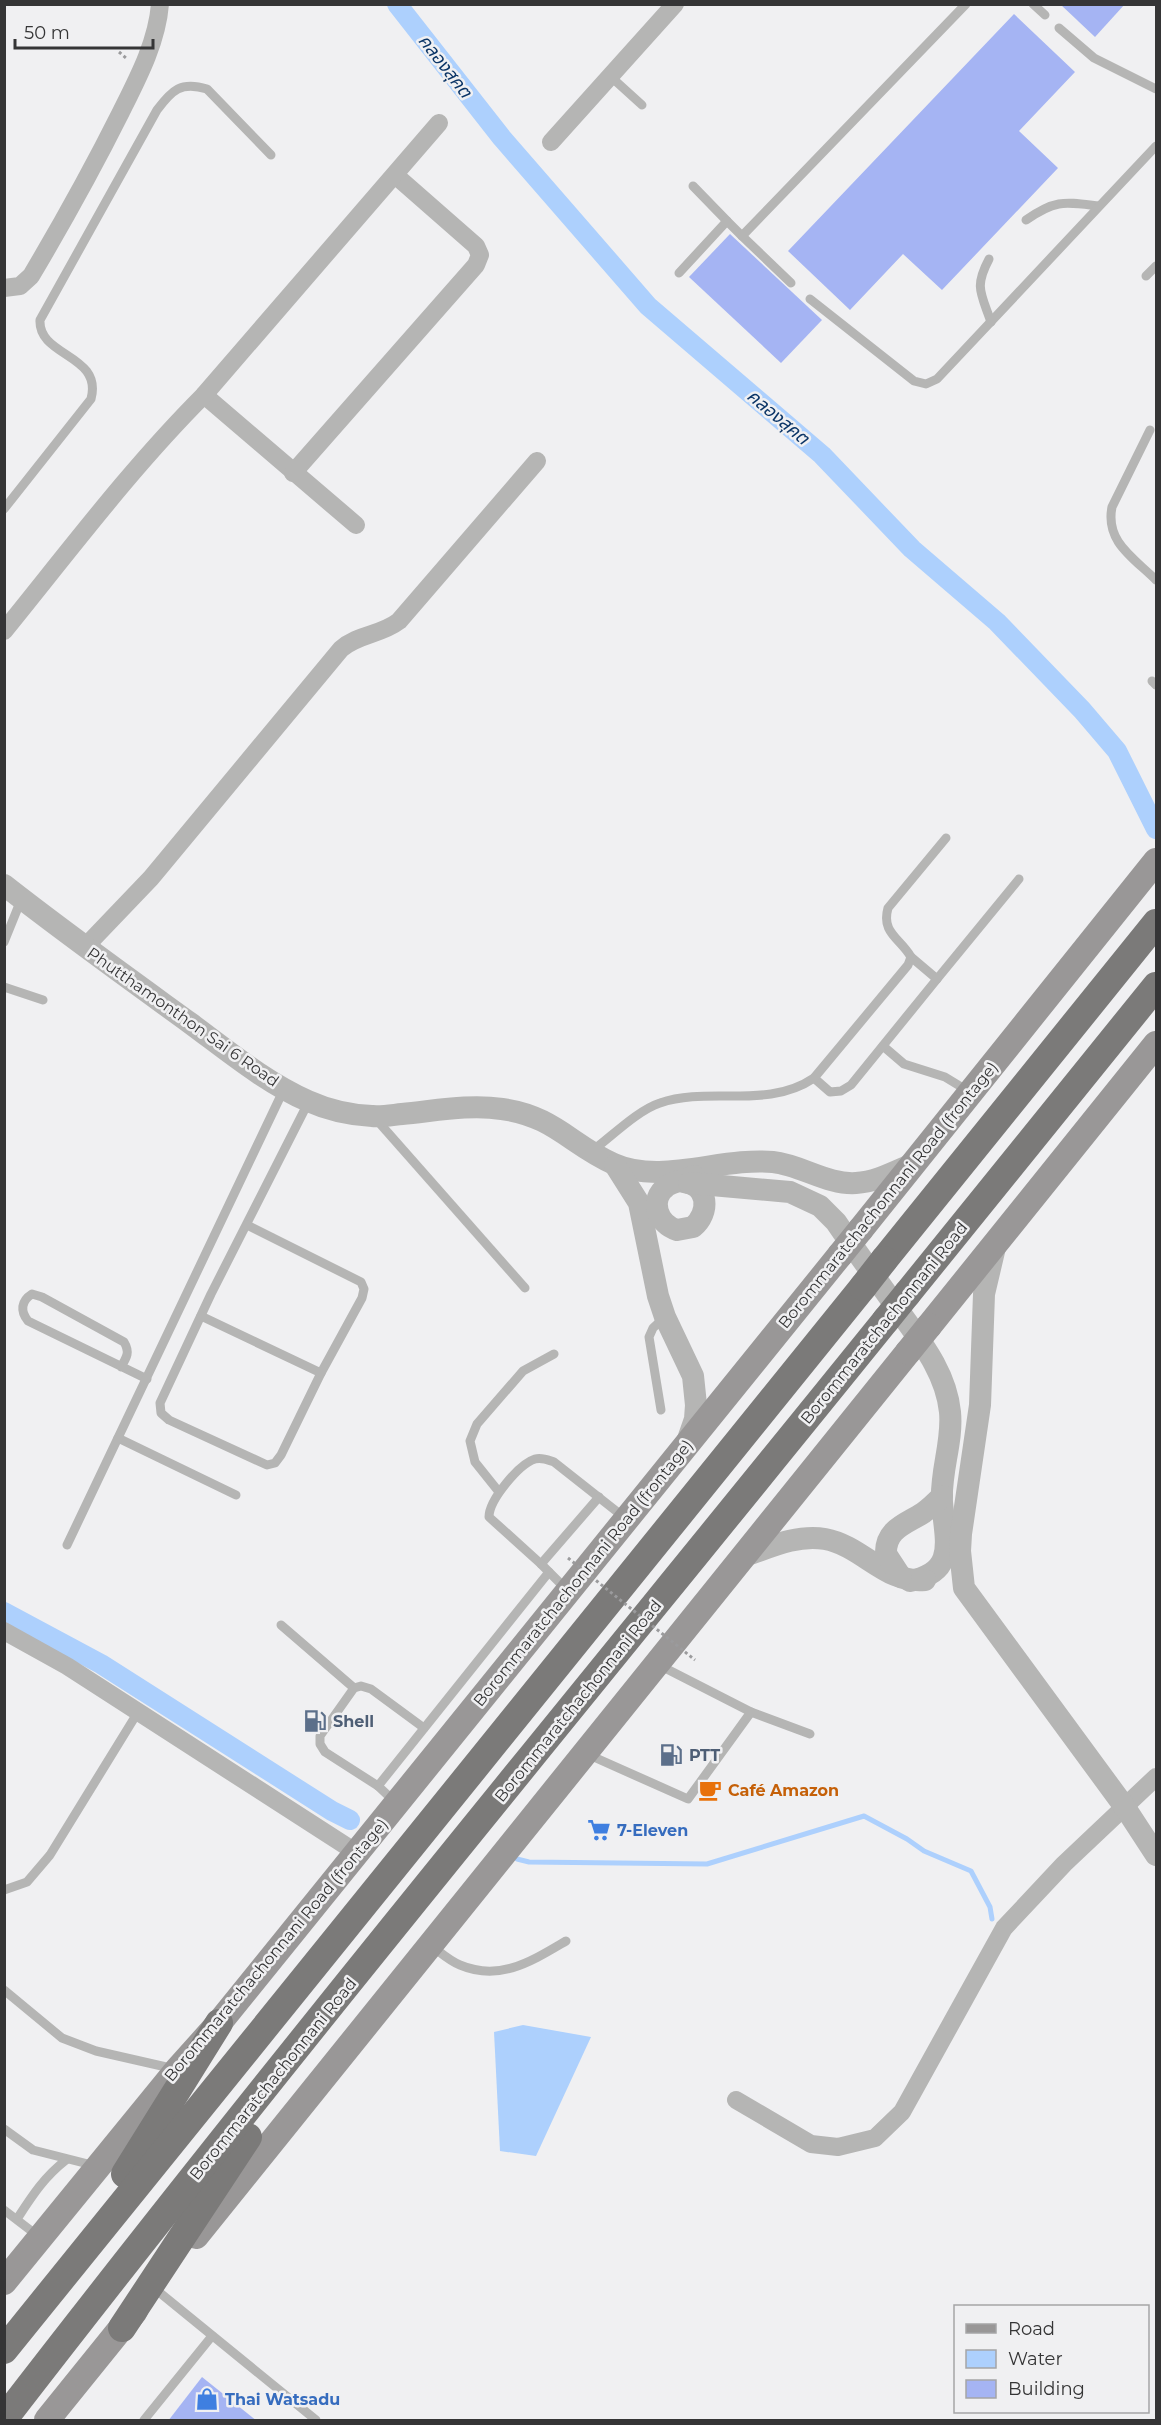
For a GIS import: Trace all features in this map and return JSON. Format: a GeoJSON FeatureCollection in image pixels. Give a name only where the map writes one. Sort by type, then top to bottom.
{"type":"FeatureCollection","features":[{"type":"Feature","properties":{"kind":"highway"},"geometry":{"type":"LineString","coordinates":[[4,2350],[1156,923]]}},
{"type":"Feature","properties":{"kind":"highway","name":"Borommaratchachonnani Road"},"geometry":{"type":"LineString","coordinates":[[4,2419],[348,1985],[1156,986]]}},
{"type":"Feature","properties":{"kind":"highway"},"geometry":{"type":"LineString","coordinates":[[122,2328],[348,1985]]}},
{"type":"Feature","properties":{"kind":"highway"},"geometry":{"type":"LineString","coordinates":[[54,2288],[219,2024]]}},
{"type":"Feature","properties":{"kind":"main road","name":"Borommaratchachonnani Road (frontage)"},"geometry":{"type":"LineString","coordinates":[[4,2282],[177,2070],[219,2024],[1153,865]]}},
{"type":"Feature","properties":{"kind":"main road"},"geometry":{"type":"LineString","coordinates":[[47,2421],[1156,1044]]}},
{"type":"Feature","properties":{"kind":"street"},"geometry":{"type":"LineString","coordinates":[[4,288],[20,286],[30,276],[86,183],[142,69],[159,19],[160,4]]}},
{"type":"Feature","properties":{"kind":"street"},"geometry":{"type":"LineString","coordinates":[[551,142],[675,4]]}},
{"type":"Feature","properties":{"kind":"street"},"geometry":{"type":"LineString","coordinates":[[4,631],[168,430],[204,395],[439,123]]}},
{"type":"Feature","properties":{"kind":"street"},"geometry":{"type":"LineString","coordinates":[[293,472],[476,265],[480,255],[476,246],[395,175]]}},
{"type":"Feature","properties":{"kind":"street"},"geometry":{"type":"LineString","coordinates":[[204,395],[356,525]]}},
{"type":"Feature","properties":{"kind":"street"},"geometry":{"type":"LineString","coordinates":[[85,947],[151,878],[341,649],[350,640],[380,632],[399,621],[537,461]]}},
{"type":"Feature","properties":{"kind":"street","name":"Phutthamonthon Sai 6 Road"},"geometry":{"type":"LineString","coordinates":[[13,891],[85,947],[262,1076],[309,1101],[334,1110],[373,1116],[466,1107],[500,1108],[531,1114],[560,1129],[615,1165],[647,1173],[728,1163],[775,1162],[795,1166],[838,1182],[853,1183],[869,1182],[913,1164]]}},
{"type":"Feature","properties":{"kind":"street"},"geometry":{"type":"LineString","coordinates":[[650,1246],[658,1215],[657,1206],[667,1186],[685,1182],[728,1163]]}},
{"type":"Feature","properties":{"kind":"street","name":"Phutthamonthon Sai 6 Road"},"geometry":{"type":"LineString","coordinates":[[615,1165],[639,1203],[650,1246],[658,1296],[665,1317],[693,1376],[696,1392],[695,1419],[687,1444]]}},
{"type":"Feature","properties":{"kind":"street"},"geometry":{"type":"LineString","coordinates":[[647,1173],[696,1186],[705,1199],[704,1215],[693,1227],[677,1230],[669,1227],[658,1215]]}},
{"type":"Feature","properties":{"kind":"street"},"geometry":{"type":"LineString","coordinates":[[685,1182],[790,1192],[820,1206],[836,1222],[932,1358],[949,1399],[951,1429],[942,1496],[946,1554],[939,1567],[933,1572],[921,1579],[913,1580],[893,1568],[886,1554],[889,1539],[901,1525],[925,1512],[942,1496]]}},
{"type":"Feature","properties":{"kind":"street"},"geometry":{"type":"LineString","coordinates":[[996,1243],[984,1294],[980,1406],[961,1534],[960,1551],[964,1588],[1124,1806],[1156,1855]]}},
{"type":"Feature","properties":{"kind":"street"},"geometry":{"type":"LineString","coordinates":[[913,1580],[939,1575],[950,1564],[961,1534]]}},
{"type":"Feature","properties":{"kind":"street"},"geometry":{"type":"LineString","coordinates":[[745,1556],[798,1539],[825,1539],[851,1548],[882,1569],[913,1580],[940,1579],[964,1588]]}},
{"type":"Feature","properties":{"kind":"street"},"geometry":{"type":"LineString","coordinates":[[4,1631],[67,1666],[357,1853]]}},
{"type":"Feature","properties":{"kind":"street"},"geometry":{"type":"LineString","coordinates":[[736,2100],[811,2144],[838,2147],[875,2138],[902,2112],[1004,1928],[1064,1864],[1156,1777]]}},
{"type":"Feature","properties":{"kind":"lane"},"geometry":{"type":"LineString","coordinates":[[742,236],[966,4]]}},
{"type":"Feature","properties":{"kind":"lane"},"geometry":{"type":"LineString","coordinates":[[1033,4],[1045,15]]}},
{"type":"Feature","properties":{"kind":"lane"},"geometry":{"type":"LineString","coordinates":[[1059,28],[1094,58],[1156,89]]}},
{"type":"Feature","properties":{"kind":"lane"},"geometry":{"type":"LineString","coordinates":[[610,76],[642,105]]}},
{"type":"Feature","properties":{"kind":"lane"},"geometry":{"type":"LineString","coordinates":[[4,509],[91,399],[92,379],[86,370],[45,338],[39,330],[40,320],[157,110],[168,96],[180,87],[193,85],[207,89],[271,155]]}},
{"type":"Feature","properties":{"kind":"lane"},"geometry":{"type":"LineString","coordinates":[[810,299],[914,381],[926,384],[937,379],[1156,146]]}},
{"type":"Feature","properties":{"kind":"lane"},"geometry":{"type":"LineString","coordinates":[[693,186],[791,283]]}},
{"type":"Feature","properties":{"kind":"lane"},"geometry":{"type":"LineString","coordinates":[[1026,220],[1042,209],[1061,202],[1099,206]]}},
{"type":"Feature","properties":{"kind":"lane"},"geometry":{"type":"LineString","coordinates":[[679,273],[727,221]]}},
{"type":"Feature","properties":{"kind":"lane"},"geometry":{"type":"LineString","coordinates":[[989,259],[981,274],[979,287],[991,321]]}},
{"type":"Feature","properties":{"kind":"lane"},"geometry":{"type":"LineString","coordinates":[[1146,276],[1156,266]]}},
{"type":"Feature","properties":{"kind":"lane"},"geometry":{"type":"LineString","coordinates":[[1150,430],[1112,507],[1110,517],[1111,531],[1119,544],[1156,580]]}},
{"type":"Feature","properties":{"kind":"lane"},"geometry":{"type":"LineString","coordinates":[[937,979],[911,957],[888,930],[885,920],[888,908],[946,838]]}},
{"type":"Feature","properties":{"kind":"lane"},"geometry":{"type":"LineString","coordinates":[[814,1078],[830,1092],[841,1091],[852,1085],[1019,879]]}},
{"type":"Feature","properties":{"kind":"lane"},"geometry":{"type":"LineString","coordinates":[[4,942],[13,891]]}},
{"type":"Feature","properties":{"kind":"lane"},"geometry":{"type":"LineString","coordinates":[[592,1151],[649,1108],[660,1103],[677,1099],[778,1094],[799,1088],[814,1078],[908,965],[911,957]]}},
{"type":"Feature","properties":{"kind":"lane"},"geometry":{"type":"LineString","coordinates":[[4,987],[43,1000]]}},
{"type":"Feature","properties":{"kind":"lane"},"geometry":{"type":"LineString","coordinates":[[883,1046],[904,1064],[945,1077],[970,1093]]}},
{"type":"Feature","properties":{"kind":"lane"},"geometry":{"type":"LineString","coordinates":[[68,1545],[284,1089]]}},
{"type":"Feature","properties":{"kind":"lane"},"geometry":{"type":"LineString","coordinates":[[247,1226],[347,1274],[361,1282],[364,1288],[362,1298],[321,1373],[281,1455],[275,1463],[267,1465],[169,1420],[161,1413],[160,1402],[201,1316],[309,1101]]}},
{"type":"Feature","properties":{"kind":"lane"},"geometry":{"type":"LineString","coordinates":[[373,1116],[525,1288]]}},
{"type":"Feature","properties":{"kind":"lane"},"geometry":{"type":"LineString","coordinates":[[122,1367],[128,1356],[124,1342],[42,1297],[32,1294],[26,1298],[22,1306],[23,1315],[28,1321],[122,1367],[147,1379]]}},
{"type":"Feature","properties":{"kind":"lane"},"geometry":{"type":"LineString","coordinates":[[201,1316],[321,1373]]}},
{"type":"Feature","properties":{"kind":"lane"},"geometry":{"type":"LineString","coordinates":[[661,1410],[649,1337],[653,1328],[665,1317]]}},
{"type":"Feature","properties":{"kind":"lane"},"geometry":{"type":"LineString","coordinates":[[499,1492],[475,1462],[470,1441],[477,1424],[523,1371],[554,1354]]}},
{"type":"Feature","properties":{"kind":"lane"},"geometry":{"type":"LineString","coordinates":[[118,1438],[236,1495]]}},
{"type":"Feature","properties":{"kind":"lane"},"geometry":{"type":"LineString","coordinates":[[568,1592],[489,1517],[489,1509],[499,1492],[535,1459],[544,1458],[554,1462],[626,1519]]}},
{"type":"Feature","properties":{"kind":"lane"},"geometry":{"type":"LineString","coordinates":[[541,1564],[599,1497]]}},
{"type":"Feature","properties":{"kind":"lane"},"geometry":{"type":"LineString","coordinates":[[378,1786],[549,1572]]}},
{"type":"Feature","properties":{"kind":"lane"},"geometry":{"type":"LineString","coordinates":[[281,1625],[354,1688]]}},
{"type":"Feature","properties":{"kind":"lane"},"geometry":{"type":"LineString","coordinates":[[657,1664],[751,1712],[810,1734]]}},
{"type":"Feature","properties":{"kind":"lane"},"geometry":{"type":"LineString","coordinates":[[397,1804],[378,1786],[325,1752],[320,1744],[320,1736],[354,1688],[361,1686],[371,1689],[424,1728]]}},
{"type":"Feature","properties":{"kind":"lane"},"geometry":{"type":"LineString","coordinates":[[4,1890],[27,1882],[50,1855],[138,1712]]}},
{"type":"Feature","properties":{"kind":"lane"},"geometry":{"type":"LineString","coordinates":[[585,1753],[688,1799],[751,1712]]}},
{"type":"Feature","properties":{"kind":"lane"},"geometry":{"type":"LineString","coordinates":[[430,1945],[459,1965],[487,1972],[502,1972],[523,1966],[566,1941]]}},
{"type":"Feature","properties":{"kind":"lane"},"geometry":{"type":"LineString","coordinates":[[4,1990],[62,2038],[96,2051],[177,2070]]}},
{"type":"Feature","properties":{"kind":"lane"},"geometry":{"type":"LineString","coordinates":[[4,2129],[33,2150],[98,2167]]}},
{"type":"Feature","properties":{"kind":"lane"},"geometry":{"type":"LineString","coordinates":[[17,2219],[34,2190],[48,2174],[66,2160]]}},
{"type":"Feature","properties":{"kind":"lane"},"geometry":{"type":"LineString","coordinates":[[4,2210],[40,2238]]}},
{"type":"Feature","properties":{"kind":"lane"},"geometry":{"type":"LineString","coordinates":[[154,2288],[316,2421]]}},
{"type":"Feature","properties":{"kind":"lane"},"geometry":{"type":"LineString","coordinates":[[144,2421],[212,2336]]}},
{"type":"Feature","properties":{"kind":"path"},"geometry":{"type":"LineString","coordinates":[[568,1558],[695,1660]]}},
{"type":"Feature","properties":{"kind":"water"},"geometry":{"type":"Polygon","coordinates":[[[523,2025],[591,2037],[536,2156],[500,2151],[494,2032],[523,2025]]]}},
{"type":"Feature","properties":{"kind":"building"},"geometry":{"type":"Polygon","coordinates":[[[1060,4],[1125,4],[1095,37],[1060,4]]]}},
{"type":"Feature","properties":{"kind":"building"},"geometry":{"type":"Polygon","coordinates":[[[1014,14],[1075,72],[1019,131],[1058,168],[942,290],[903,254],[850,310],[788,251],[1014,14]]]}},
{"type":"Feature","properties":{"kind":"building"},"geometry":{"type":"Polygon","coordinates":[[[730,234],[822,320],[781,363],[689,277],[730,234]]]}},
{"type":"Feature","properties":{"kind":"building","name":"Thai Watsadu"},"geometry":{"type":"Polygon","coordinates":[[[202,2377],[257,2421],[168,2421],[202,2377]]]}},
{"type":"Feature","properties":{"kind":"waterway","name":"คลองสุคต"},"geometry":{"type":"LineString","coordinates":[[397,4],[502,138],[648,306],[822,455],[912,549],[997,622],[1082,710],[1117,751],[1156,829]]}},
{"type":"Feature","properties":{"kind":"waterway"},"geometry":{"type":"LineString","coordinates":[[4,1612],[101,1664],[332,1811],[350,1820]]}},
{"type":"Feature","properties":{"kind":"waterway"},"geometry":{"type":"LineString","coordinates":[[517,1859],[529,1862],[707,1864],[864,1816],[924,1851],[971,1871],[990,1907],[992,1919]]}},
{"type":"Feature","properties":{"kind":"place","name":"Shell"},"geometry":{"type":"Point","coordinates":[315,1721]}},
{"type":"Feature","properties":{"kind":"place","name":"PTT"},"geometry":{"type":"Point","coordinates":[671,1755]}},
{"type":"Feature","properties":{"kind":"place","name":"Café Amazon"},"geometry":{"type":"Point","coordinates":[710,1790]}},
{"type":"Feature","properties":{"kind":"place","name":"7-Eleven"},"geometry":{"type":"Point","coordinates":[599,1830]}},
{"type":"Feature","properties":{"kind":"place","name":"Thai Watsadu"},"geometry":{"type":"Point","coordinates":[207,2399]}}]}
